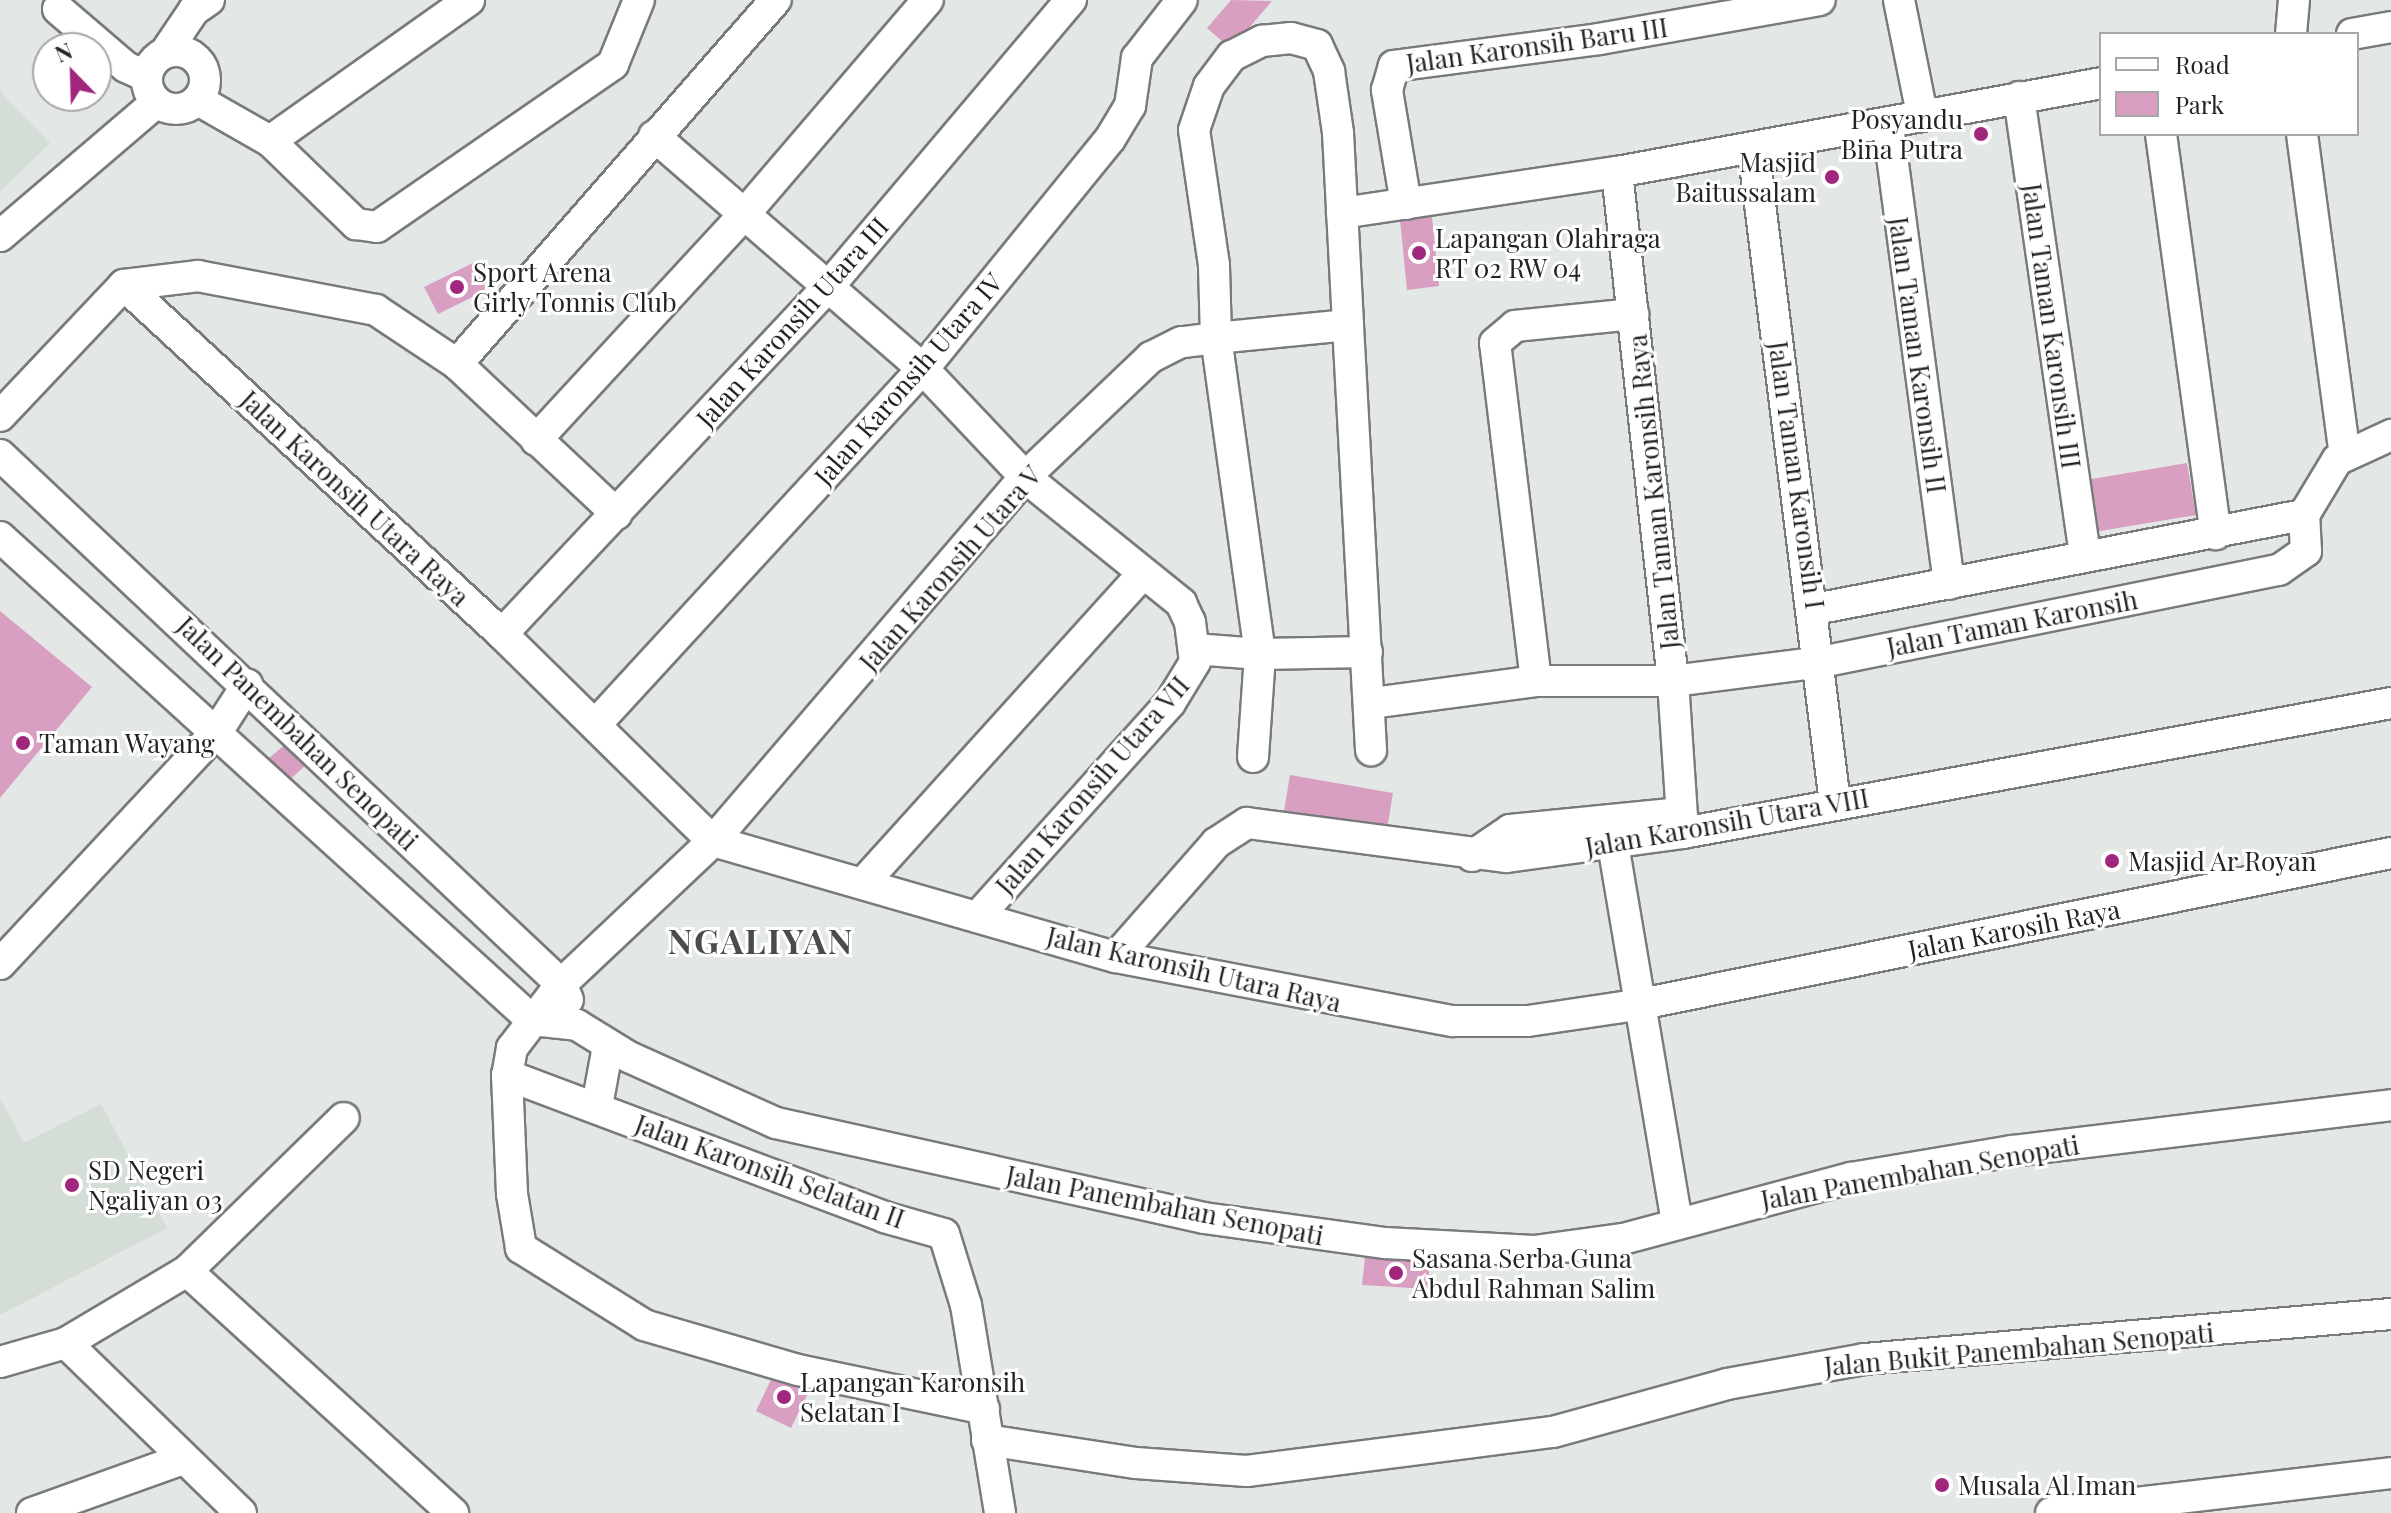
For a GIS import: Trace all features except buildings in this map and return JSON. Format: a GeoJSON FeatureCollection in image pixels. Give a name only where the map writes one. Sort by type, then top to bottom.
{"type":"FeatureCollection","features":[{"type":"Feature","properties":{"kind":"street"},"geometry":{"type":"LineString","coordinates":[[0,236],[152,90],[152,63],[165,53],[194,10],[209,0]]}},
{"type":"Feature","properties":{"kind":"street"},"geometry":{"type":"LineString","coordinates":[[270,141],[469,0]]}},
{"type":"Feature","properties":{"kind":"street"},"geometry":{"type":"LineString","coordinates":[[198,100],[270,141],[356,224],[386,223],[613,64],[639,0]]}},
{"type":"Feature","properties":{"kind":"street"},"geometry":{"type":"LineString","coordinates":[[457,364],[776,0]]}},
{"type":"Feature","properties":{"kind":"street"},"geometry":{"type":"LineString","coordinates":[[536,440],[747,211],[928,0]]}},
{"type":"Feature","properties":{"kind":"street","name":"Jalan Karonsih Utara III"},"geometry":{"type":"LineString","coordinates":[[502,634],[829,286],[1071,0]]}},
{"type":"Feature","properties":{"kind":"street","name":"Jalan Karonsih Baru III"},"geometry":{"type":"LineString","coordinates":[[1406,204],[1387,90],[1394,66],[1599,39],[1820,0]]}},
{"type":"Feature","properties":{"kind":"street"},"geometry":{"type":"LineString","coordinates":[[1899,0],[1922,114]]}},
{"type":"Feature","properties":{"kind":"street"},"geometry":{"type":"LineString","coordinates":[[2291,32],[2294,0]]}},
{"type":"Feature","properties":{"kind":"street","name":"Jalan Karonsih Utara IV"},"geometry":{"type":"LineString","coordinates":[[596,724],[923,369],[1123,122],[1130,106],[1137,58],[1174,2]]}},
{"type":"Feature","properties":{"kind":"street"},"geometry":{"type":"LineString","coordinates":[[58,9],[152,90],[182,109],[198,100],[206,82],[201,63],[184,51],[165,53]]}},
{"type":"Feature","properties":{"kind":"street"},"geometry":{"type":"LineString","coordinates":[[2359,33],[2391,27]]}},
{"type":"Feature","properties":{"kind":"street"},"geometry":{"type":"LineString","coordinates":[[1253,757],[1260,654],[1216,338],[1214,265],[1194,130],[1204,94],[1232,56],[1276,39],[1311,41],[1322,51],[1338,133],[1372,703],[1371,750]]}},
{"type":"Feature","properties":{"kind":"street"},"geometry":{"type":"LineString","coordinates":[[1342,213],[1617,172],[1888,126],[1922,114],[2099,83]]}},
{"type":"Feature","properties":{"kind":"street","name":"Jalan Taman Karonsih III"},"geometry":{"type":"LineString","coordinates":[[2019,97],[2085,556]]}},
{"type":"Feature","properties":{"kind":"street","name":"Jalan Taman Karonsih II"},"geometry":{"type":"LineString","coordinates":[[1888,126],[1949,584]]}},
{"type":"Feature","properties":{"kind":"street","name":"Jalan Karonsih Utara VII"},"geometry":{"type":"LineString","coordinates":[[654,136],[747,211],[923,369],[1025,477],[1181,603],[1194,649],[1190,674],[1170,703],[977,917]]}},
{"type":"Feature","properties":{"kind":"street"},"geometry":{"type":"LineString","coordinates":[[2161,136],[2216,534]]}},
{"type":"Feature","properties":{"kind":"street"},"geometry":{"type":"LineString","coordinates":[[2302,136],[2345,455]]}},
{"type":"Feature","properties":{"kind":"street","name":"Jalan Taman Karonsih I"},"geometry":{"type":"LineString","coordinates":[[1753,148],[1815,609],[1835,803]]}},
{"type":"Feature","properties":{"kind":"street","name":"Jalan Taman Karonsih Raya"},"geometry":{"type":"LineString","coordinates":[[1617,172],[1673,681],[1682,823]]}},
{"type":"Feature","properties":{"kind":"street"},"geometry":{"type":"LineString","coordinates":[[0,416],[124,285],[198,276],[376,310],[457,364],[617,514]]}},
{"type":"Feature","properties":{"kind":"street","name":"Jalan Karonsih Utara Raya"},"geometry":{"type":"LineString","coordinates":[[124,285],[502,634],[713,841],[865,881],[1116,957],[1453,1021],[1528,1021],[1636,1005]]}},
{"type":"Feature","properties":{"kind":"street"},"geometry":{"type":"LineString","coordinates":[[1536,681],[1495,343],[1515,326],[1633,314]]}},
{"type":"Feature","properties":{"kind":"street","name":"Jalan Karonsih Utara V"},"geometry":{"type":"LineString","coordinates":[[713,841],[1025,477],[1151,357],[1181,342],[1348,325]]}},
{"type":"Feature","properties":{"kind":"street","name":"Jalan Taman Karonsih"},"geometry":{"type":"LineString","coordinates":[[1372,703],[1536,681],[1673,681],[1821,662],[2279,570],[2306,551],[2304,515],[2329,470],[2345,455],[2391,435]]}},
{"type":"Feature","properties":{"kind":"street","name":"Jalan Panembahan Senopati"},"geometry":{"type":"LineString","coordinates":[[0,455],[256,693],[561,984],[577,1025]]}},
{"type":"Feature","properties":{"kind":"street","name":"Jalan Taman Karonsih"},"geometry":{"type":"LineString","coordinates":[[1815,609],[2304,515]]}},
{"type":"Feature","properties":{"kind":"street","name":"Jalan Panembahan Senopati"},"geometry":{"type":"LineString","coordinates":[[0,537],[218,730],[532,1020],[577,1025],[608,1046],[776,1123],[1204,1218],[1385,1243],[1534,1251],[1591,1246],[1790,1190],[2012,1151],[2391,1105]]}},
{"type":"Feature","properties":{"kind":"street"},"geometry":{"type":"LineString","coordinates":[[865,881],[1142,574]]}},
{"type":"Feature","properties":{"kind":"street"},"geometry":{"type":"LineString","coordinates":[[1194,649],[1260,654],[1367,652]]}},
{"type":"Feature","properties":{"kind":"street"},"geometry":{"type":"LineString","coordinates":[[0,964],[256,693]]}},
{"type":"Feature","properties":{"kind":"street","name":"Jalan Karonsih Utara VIII"},"geometry":{"type":"LineString","coordinates":[[1116,957],[1216,843],[1247,823],[1472,856],[1507,857],[1613,844],[1682,823],[1835,803],[2391,703]]}},
{"type":"Feature","properties":{"kind":"street"},"geometry":{"type":"LineString","coordinates":[[1472,856],[1510,830],[1682,823]]}},
{"type":"Feature","properties":{"kind":"street"},"geometry":{"type":"LineString","coordinates":[[713,841],[561,984],[512,1048],[507,1075],[512,1194],[518,1242],[526,1253],[644,1325],[798,1370],[984,1409]]}},
{"type":"Feature","properties":{"kind":"street"},"geometry":{"type":"LineString","coordinates":[[1613,844],[1636,1005],[1677,1224]]}},
{"type":"Feature","properties":{"kind":"street","name":"Jalan Karosih Raya"},"geometry":{"type":"LineString","coordinates":[[1636,1005],[2391,853]]}},
{"type":"Feature","properties":{"kind":"street"},"geometry":{"type":"LineString","coordinates":[[597,1106],[608,1046]]}},
{"type":"Feature","properties":{"kind":"street","name":"Jalan Karonsih Selatan II"},"geometry":{"type":"LineString","coordinates":[[507,1075],[597,1106],[884,1217],[944,1234],[966,1305],[1000,1513]]}},
{"type":"Feature","properties":{"kind":"street"},"geometry":{"type":"LineString","coordinates":[[0,1362],[66,1343],[187,1271],[344,1118]]}},
{"type":"Feature","properties":{"kind":"street"},"geometry":{"type":"LineString","coordinates":[[187,1271],[453,1513]]}},
{"type":"Feature","properties":{"kind":"street","name":"Jalan Bukit Panembahan Senopati"},"geometry":{"type":"LineString","coordinates":[[987,1440],[1136,1463],[1247,1471],[1553,1432],[1727,1384],[1865,1359],[2391,1314]]}},
{"type":"Feature","properties":{"kind":"street"},"geometry":{"type":"LineString","coordinates":[[66,1343],[241,1513]]}},
{"type":"Feature","properties":{"kind":"street"},"geometry":{"type":"LineString","coordinates":[[32,1513],[183,1459]]}},
{"type":"Feature","properties":{"kind":"street"},"geometry":{"type":"LineString","coordinates":[[2051,1513],[2391,1473]]}},
{"type":"Feature","properties":{"kind":"shaded area"},"geometry":{"type":"Polygon","coordinates":[[[0,91],[50,143],[0,192],[0,91]]]}},
{"type":"Feature","properties":{"kind":"shaded area","name":"SD Negeri Ngaliyan 03"},"geometry":{"type":"Polygon","coordinates":[[[0,1098],[24,1143],[101,1104],[167,1228],[0,1315],[0,1098]]]}},
{"type":"Feature","properties":{"kind":"green space"},"geometry":{"type":"Polygon","coordinates":[[[1231,0],[1272,1],[1231,49],[1207,28],[1231,0]]]}},
{"type":"Feature","properties":{"kind":"green space","name":"Lapangan Olahraga RT 02 RW 04"},"geometry":{"type":"Polygon","coordinates":[[[1432,217],[1439,286],[1407,290],[1400,220],[1432,217]]]}},
{"type":"Feature","properties":{"kind":"green space","name":"Sport Arena Girly Tonnis Club"},"geometry":{"type":"Polygon","coordinates":[[[477,261],[491,288],[438,314],[424,287],[477,261]]]}},
{"type":"Feature","properties":{"kind":"green space"},"geometry":{"type":"Polygon","coordinates":[[[2187,463],[2196,515],[2094,532],[2086,480],[2187,463]]]}},
{"type":"Feature","properties":{"kind":"green space","name":"Taman Wayang"},"geometry":{"type":"Polygon","coordinates":[[[0,611],[92,687],[0,798],[0,611]]]}},
{"type":"Feature","properties":{"kind":"green space"},"geometry":{"type":"Polygon","coordinates":[[[287,743],[306,765],[287,782],[268,759],[287,743]]]}},
{"type":"Feature","properties":{"kind":"green space"},"geometry":{"type":"Polygon","coordinates":[[[1290,775],[1393,793],[1387,829],[1284,811],[1290,775]]]}},
{"type":"Feature","properties":{"kind":"green space","name":"Sasana Serba Guna Abdul Rahman Salim"},"geometry":{"type":"Polygon","coordinates":[[[1365,1257],[1430,1261],[1428,1289],[1362,1285],[1365,1257]]]}},
{"type":"Feature","properties":{"kind":"green space","name":"Lapangan Karonsih Selatan I"},"geometry":{"type":"Polygon","coordinates":[[[777,1367],[813,1383],[791,1428],[756,1411],[777,1367]]]}},
{"type":"Feature","properties":{"kind":"place","name":"Posyandu Bina Putra"},"geometry":{"type":"Point","coordinates":[1981,134]}},
{"type":"Feature","properties":{"kind":"place","name":"Masjid Baitussalam"},"geometry":{"type":"Point","coordinates":[1832,177]}},
{"type":"Feature","properties":{"kind":"place","name":"Lapangan Olahraga RT 02 RW 04"},"geometry":{"type":"Point","coordinates":[1419,253]}},
{"type":"Feature","properties":{"kind":"place","name":"Sport Arena Girly Tonnis Club"},"geometry":{"type":"Point","coordinates":[457,287]}},
{"type":"Feature","properties":{"kind":"place","name":"Taman Wayang"},"geometry":{"type":"Point","coordinates":[23,743]}},
{"type":"Feature","properties":{"kind":"place","name":"Masjid Ar Royan"},"geometry":{"type":"Point","coordinates":[2112,861]}},
{"type":"Feature","properties":{"kind":"place","name":"SD Negeri Ngaliyan 03"},"geometry":{"type":"Point","coordinates":[72,1185]}},
{"type":"Feature","properties":{"kind":"place","name":"Sasana Serba Guna Abdul Rahman Salim"},"geometry":{"type":"Point","coordinates":[1396,1273]}},
{"type":"Feature","properties":{"kind":"place","name":"Lapangan Karonsih Selatan I"},"geometry":{"type":"Point","coordinates":[784,1397]}},
{"type":"Feature","properties":{"kind":"place","name":"Musala Al Iman"},"geometry":{"type":"Point","coordinates":[1942,1485]}},
{"type":"Feature","properties":{"kind":"district","name":"NGALIYAN"},"geometry":{"type":"Point","coordinates":[761,941]}}]}
